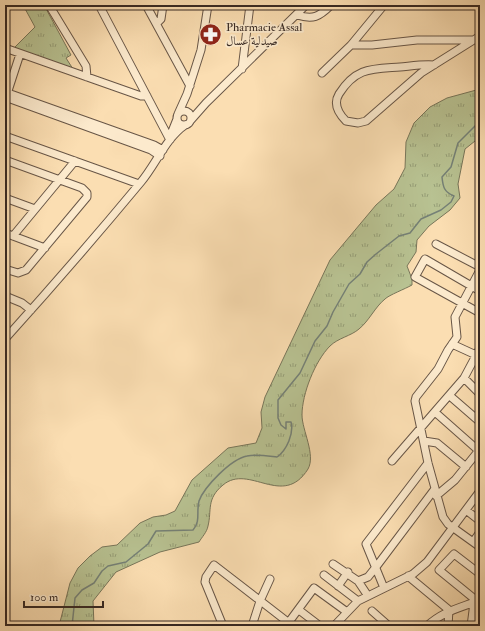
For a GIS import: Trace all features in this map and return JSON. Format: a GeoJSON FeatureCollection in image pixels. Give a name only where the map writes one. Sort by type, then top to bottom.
{"type":"FeatureCollection","features":[{"type":"Feature","properties":{"kind":"street"},"geometry":{"type":"LineString","coordinates":[[50,5],[86,66],[87,77]]}},
{"type":"Feature","properties":{"kind":"street"},"geometry":{"type":"LineString","coordinates":[[99,5],[171,138]]}},
{"type":"Feature","properties":{"kind":"street"},"geometry":{"type":"LineString","coordinates":[[146,5],[190,86]]}},
{"type":"Feature","properties":{"kind":"street"},"geometry":{"type":"LineString","coordinates":[[157,23],[161,19],[163,5]]}},
{"type":"Feature","properties":{"kind":"street"},"geometry":{"type":"LineString","coordinates":[[171,138],[171,134],[190,86],[201,50],[208,5]]}},
{"type":"Feature","properties":{"kind":"street"},"geometry":{"type":"LineString","coordinates":[[5,339],[139,184],[171,138],[188,123],[206,103],[306,5]]}},
{"type":"Feature","properties":{"kind":"street"},"geometry":{"type":"LineString","coordinates":[[297,15],[314,18],[322,14],[331,5]]}},
{"type":"Feature","properties":{"kind":"street"},"geometry":{"type":"LineString","coordinates":[[322,74],[351,45],[384,5]]}},
{"type":"Feature","properties":{"kind":"street"},"geometry":{"type":"LineString","coordinates":[[242,69],[251,6]]}},
{"type":"Feature","properties":{"kind":"street"},"geometry":{"type":"LineString","coordinates":[[434,65],[373,68],[362,71],[341,91],[336,101],[338,110],[346,121],[358,123],[366,121],[405,85],[480,36]]}},
{"type":"Feature","properties":{"kind":"street"},"geometry":{"type":"LineString","coordinates":[[351,45],[417,40],[473,40]]}},
{"type":"Feature","properties":{"kind":"street"},"geometry":{"type":"LineString","coordinates":[[5,48],[141,96],[147,96]]}},
{"type":"Feature","properties":{"kind":"street"},"geometry":{"type":"LineString","coordinates":[[20,54],[6,95],[162,153]]}},
{"type":"Feature","properties":{"kind":"street"},"geometry":{"type":"LineString","coordinates":[[187,94],[188,111],[192,116],[188,123]]}},
{"type":"Feature","properties":{"kind":"street"},"geometry":{"type":"LineString","coordinates":[[177,117],[181,111],[188,111],[206,103]]}},
{"type":"Feature","properties":{"kind":"street"},"geometry":{"type":"LineString","coordinates":[[177,117],[179,123],[188,123]]}},
{"type":"Feature","properties":{"kind":"street"},"geometry":{"type":"LineString","coordinates":[[5,136],[139,184]]}},
{"type":"Feature","properties":{"kind":"street"},"geometry":{"type":"LineString","coordinates":[[5,160],[82,188],[86,191],[87,197],[24,272],[18,273],[5,269]]}},
{"type":"Feature","properties":{"kind":"street"},"geometry":{"type":"LineString","coordinates":[[13,236],[59,179],[75,162]]}},
{"type":"Feature","properties":{"kind":"street"},"geometry":{"type":"LineString","coordinates":[[5,198],[35,209]]}},
{"type":"Feature","properties":{"kind":"street"},"geometry":{"type":"LineString","coordinates":[[5,233],[45,248]]}},
{"type":"Feature","properties":{"kind":"street"},"geometry":{"type":"LineString","coordinates":[[436,244],[480,269],[455,317],[458,334],[438,369],[415,398],[428,463],[442,517],[453,528],[480,547]]}},
{"type":"Feature","properties":{"kind":"street"},"geometry":{"type":"LineString","coordinates":[[480,291],[425,260],[415,276],[415,278],[422,282],[480,313]]}},
{"type":"Feature","properties":{"kind":"street"},"geometry":{"type":"LineString","coordinates":[[5,296],[22,302],[31,310]]}},
{"type":"Feature","properties":{"kind":"street"},"geometry":{"type":"LineString","coordinates":[[452,344],[476,355]]}},
{"type":"Feature","properties":{"kind":"street"},"geometry":{"type":"LineString","coordinates":[[392,461],[450,396],[464,378],[480,348]]}},
{"type":"Feature","properties":{"kind":"street"},"geometry":{"type":"LineString","coordinates":[[464,378],[480,394]]}},
{"type":"Feature","properties":{"kind":"street"},"geometry":{"type":"LineString","coordinates":[[450,396],[480,422]]}},
{"type":"Feature","properties":{"kind":"street"},"geometry":{"type":"LineString","coordinates":[[358,582],[368,576],[376,567],[435,493],[455,480],[479,450],[436,413]]}},
{"type":"Feature","properties":{"kind":"street"},"geometry":{"type":"LineString","coordinates":[[424,441],[437,444],[466,467]]}},
{"type":"Feature","properties":{"kind":"street"},"geometry":{"type":"LineString","coordinates":[[384,588],[366,544],[428,463]]}},
{"type":"Feature","properties":{"kind":"street"},"geometry":{"type":"LineString","coordinates":[[334,626],[358,602],[408,576],[428,562],[480,491]]}},
{"type":"Feature","properties":{"kind":"street"},"geometry":{"type":"LineString","coordinates":[[466,510],[480,521]]}},
{"type":"Feature","properties":{"kind":"street"},"geometry":{"type":"LineString","coordinates":[[473,542],[480,532]]}},
{"type":"Feature","properties":{"kind":"street"},"geometry":{"type":"LineString","coordinates":[[477,601],[439,570],[454,554],[480,574]]}},
{"type":"Feature","properties":{"kind":"street"},"geometry":{"type":"LineString","coordinates":[[333,564],[348,572],[358,582],[368,596]]}},
{"type":"Feature","properties":{"kind":"street"},"geometry":{"type":"LineString","coordinates":[[223,626],[205,582],[212,566],[216,566],[288,624],[314,588],[347,612]]}},
{"type":"Feature","properties":{"kind":"street"},"geometry":{"type":"LineString","coordinates":[[338,586],[348,572]]}},
{"type":"Feature","properties":{"kind":"street"},"geometry":{"type":"LineString","coordinates":[[324,575],[358,602]]}},
{"type":"Feature","properties":{"kind":"street"},"geometry":{"type":"LineString","coordinates":[[408,576],[449,610]]}},
{"type":"Feature","properties":{"kind":"street"},"geometry":{"type":"LineString","coordinates":[[252,626],[260,601],[270,579]]}},
{"type":"Feature","properties":{"kind":"street"},"geometry":{"type":"LineString","coordinates":[[427,626],[449,610],[477,601]]}},
{"type":"Feature","properties":{"kind":"street"},"geometry":{"type":"LineString","coordinates":[[471,626],[477,601]]}},
{"type":"Feature","properties":{"kind":"street"},"geometry":{"type":"LineString","coordinates":[[299,610],[320,626]]}},
{"type":"Feature","properties":{"kind":"street"},"geometry":{"type":"LineString","coordinates":[[448,626],[449,610]]}},
{"type":"Feature","properties":{"kind":"street"},"geometry":{"type":"LineString","coordinates":[[372,611],[389,626]]}},
{"type":"Feature","properties":{"kind":"green space"},"geometry":{"type":"Polygon","coordinates":[[[23,5],[44,5],[71,55],[66,58],[73,69],[14,48],[35,27],[23,5]]]}},
{"type":"Feature","properties":{"kind":"green space"},"geometry":{"type":"Polygon","coordinates":[[[480,89],[480,137],[465,149],[458,184],[460,198],[450,210],[429,226],[417,240],[416,252],[407,266],[412,279],[412,285],[387,297],[381,302],[359,329],[330,346],[319,360],[310,378],[304,397],[302,415],[310,450],[310,463],[308,469],[298,480],[288,485],[277,486],[244,479],[233,480],[223,485],[214,495],[206,532],[199,542],[160,552],[116,572],[93,601],[94,626],[59,626],[70,583],[78,568],[90,556],[102,547],[117,545],[140,523],[153,517],[166,515],[175,511],[192,480],[228,448],[256,443],[262,428],[261,412],[265,397],[330,260],[376,205],[394,189],[405,168],[406,142],[414,123],[430,107],[447,98],[480,89]]]}},
{"type":"Feature","properties":{"kind":"waterway"},"geometry":{"type":"LineString","coordinates":[[72,626],[75,598],[82,590],[94,583],[102,571],[108,566],[126,562],[148,544],[156,531],[193,530],[198,520],[199,501],[206,488],[233,462],[251,455],[277,457],[281,454],[287,446],[291,436],[292,426],[291,422],[286,422],[286,429],[281,425],[278,418],[278,400],[300,373],[315,341],[327,326],[349,284],[360,274],[367,262],[399,236],[410,233],[421,219],[441,210],[451,202],[454,196],[448,193],[445,189],[442,177],[451,167],[458,143],[480,121]]}},
{"type":"Feature","properties":{"kind":"place","name":"Pharmacie Assal صيدلية عسال"},"geometry":{"type":"Point","coordinates":[211,34]}}]}
